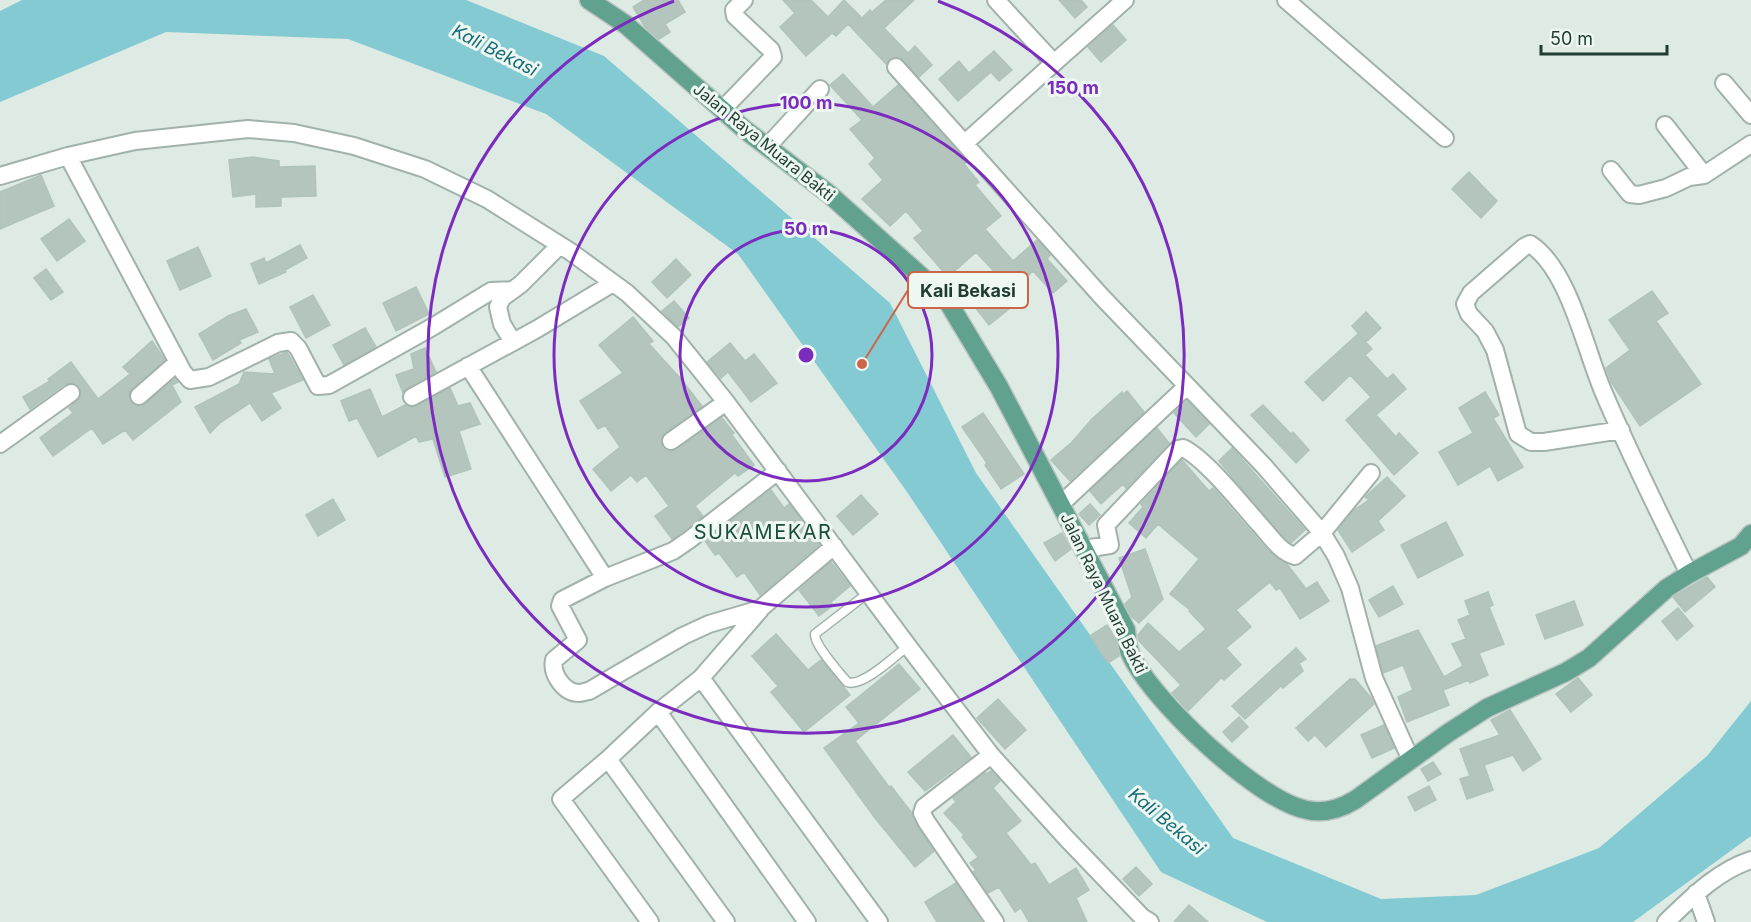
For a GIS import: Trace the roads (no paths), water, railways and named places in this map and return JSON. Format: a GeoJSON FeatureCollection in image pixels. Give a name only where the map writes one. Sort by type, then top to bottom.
{"type":"FeatureCollection","features":[{"type":"Feature","properties":{"kind":"main road","name":"Jalan Raya Muara Bakti"},"geometry":{"type":"LineString","coordinates":[[589,0],[644,40],[722,110],[829,194],[931,285],[942,292],[999,387],[1061,504],[1126,630],[1129,651],[1151,687],[1207,744],[1254,783],[1289,805],[1319,812],[1339,809],[1370,791],[1487,708],[1566,672],[1589,658],[1667,588],[1741,546],[1751,534]]}},
{"type":"Feature","properties":{"kind":"street"},"geometry":{"type":"LineString","coordinates":[[722,110],[773,57],[771,50],[735,16],[734,10],[744,0]]}},
{"type":"Feature","properties":{"kind":"street"},"geometry":{"type":"LineString","coordinates":[[996,0],[1054,63]]}},
{"type":"Feature","properties":{"kind":"street"},"geometry":{"type":"LineString","coordinates":[[965,143],[1125,0]]}},
{"type":"Feature","properties":{"kind":"street"},"geometry":{"type":"LineString","coordinates":[[1286,0],[1445,138]]}},
{"type":"Feature","properties":{"kind":"street"},"geometry":{"type":"LineString","coordinates":[[896,67],[1102,297],[1264,466],[1322,533],[1336,556],[1350,588],[1374,678],[1411,760]]}},
{"type":"Feature","properties":{"kind":"street"},"geometry":{"type":"LineString","coordinates":[[1724,83],[1751,115]]}},
{"type":"Feature","properties":{"kind":"street"},"geometry":{"type":"LineString","coordinates":[[767,147],[820,89]]}},
{"type":"Feature","properties":{"kind":"street"},"geometry":{"type":"LineString","coordinates":[[1665,125],[1704,175]]}},
{"type":"Feature","properties":{"kind":"street"},"geometry":{"type":"LineString","coordinates":[[0,176],[68,156],[135,141],[248,129],[321,138],[402,161],[456,183],[487,199],[560,245],[614,283],[674,337],[726,402],[991,754],[1067,839],[1145,920]]}},
{"type":"Feature","properties":{"kind":"street"},"geometry":{"type":"LineString","coordinates":[[1611,170],[1630,194],[1639,195],[1666,188],[1689,177],[1704,175],[1751,144]]}},
{"type":"Feature","properties":{"kind":"street"},"geometry":{"type":"LineString","coordinates":[[68,156],[187,377],[198,380],[208,377],[278,343],[291,341],[298,348],[315,383],[324,387],[434,326],[491,291],[513,290]]}},
{"type":"Feature","properties":{"kind":"street"},"geometry":{"type":"LineString","coordinates":[[1621,430],[1544,442],[1531,442],[1518,434],[1495,350],[1485,331],[1469,314],[1465,304],[1466,299],[1472,293],[1524,247],[1530,244],[1537,249],[1558,278],[1580,326],[1602,389],[1689,574]]}},
{"type":"Feature","properties":{"kind":"street"},"geometry":{"type":"LineString","coordinates":[[513,342],[502,324],[498,308],[502,298],[521,284],[560,245]]}},
{"type":"Feature","properties":{"kind":"street"},"geometry":{"type":"LineString","coordinates":[[412,397],[614,283]]}},
{"type":"Feature","properties":{"kind":"street"},"geometry":{"type":"LineString","coordinates":[[139,396],[178,363]]}},
{"type":"Feature","properties":{"kind":"street"},"geometry":{"type":"LineString","coordinates":[[468,366],[605,578]]}},
{"type":"Feature","properties":{"kind":"street"},"geometry":{"type":"LineString","coordinates":[[1061,504],[1187,386]]}},
{"type":"Feature","properties":{"kind":"street"},"geometry":{"type":"LineString","coordinates":[[0,444],[71,393]]}},
{"type":"Feature","properties":{"kind":"street"},"geometry":{"type":"LineString","coordinates":[[671,441],[726,402]]}},
{"type":"Feature","properties":{"kind":"street"},"geometry":{"type":"LineString","coordinates":[[1084,549],[1110,545],[1106,525],[1178,449],[1183,448],[1192,454],[1220,480],[1277,544],[1295,556],[1322,533],[1371,473]]}},
{"type":"Feature","properties":{"kind":"street"},"geometry":{"type":"LineString","coordinates":[[760,609],[709,624],[683,636],[590,691],[579,693],[567,689],[552,669],[554,660],[578,640],[560,606],[561,602],[605,578],[673,550],[778,471]]}},
{"type":"Feature","properties":{"kind":"street"},"geometry":{"type":"LineString","coordinates":[[650,922],[561,799],[658,712],[701,678],[760,609],[834,546]]}},
{"type":"Feature","properties":{"kind":"street"},"geometry":{"type":"LineString","coordinates":[[701,678],[879,922]]}},
{"type":"Feature","properties":{"kind":"street"},"geometry":{"type":"LineString","coordinates":[[658,712],[807,922]]}},
{"type":"Feature","properties":{"kind":"street"},"geometry":{"type":"LineString","coordinates":[[991,754],[924,807],[922,813],[995,922]]}},
{"type":"Feature","properties":{"kind":"street"},"geometry":{"type":"LineString","coordinates":[[608,759],[726,922]]}},
{"type":"Feature","properties":{"kind":"street"},"geometry":{"type":"LineString","coordinates":[[1666,922],[1696,893],[1723,873],[1751,860]]}},
{"type":"Feature","properties":{"kind":"street"},"geometry":{"type":"LineString","coordinates":[[1696,893],[1706,922]]}},
{"type":"Feature","properties":{"kind":"lane"},"geometry":{"type":"LineString","coordinates":[[868,593],[815,634],[814,640],[847,682],[852,684],[863,681],[908,646]]}},
{"type":"Feature","properties":{"kind":"water"},"geometry":{"type":"Polygon","coordinates":[[[22,0],[466,0],[604,56],[890,303],[976,473],[1233,838],[1381,899],[1476,895],[1599,848],[1707,756],[1751,701],[1751,836],[1633,922],[1267,922],[1161,872],[907,492],[738,254],[546,114],[348,39],[166,32],[0,102],[0,11],[22,0]]]}},
{"type":"Feature","properties":{"kind":"place","name":"Kali Bekasi"},"geometry":{"type":"Point","coordinates":[862,364]}},
{"type":"Feature","properties":{"kind":"district","name":"SUKAMEKAR"},"geometry":{"type":"Point","coordinates":[763,532]}}]}
